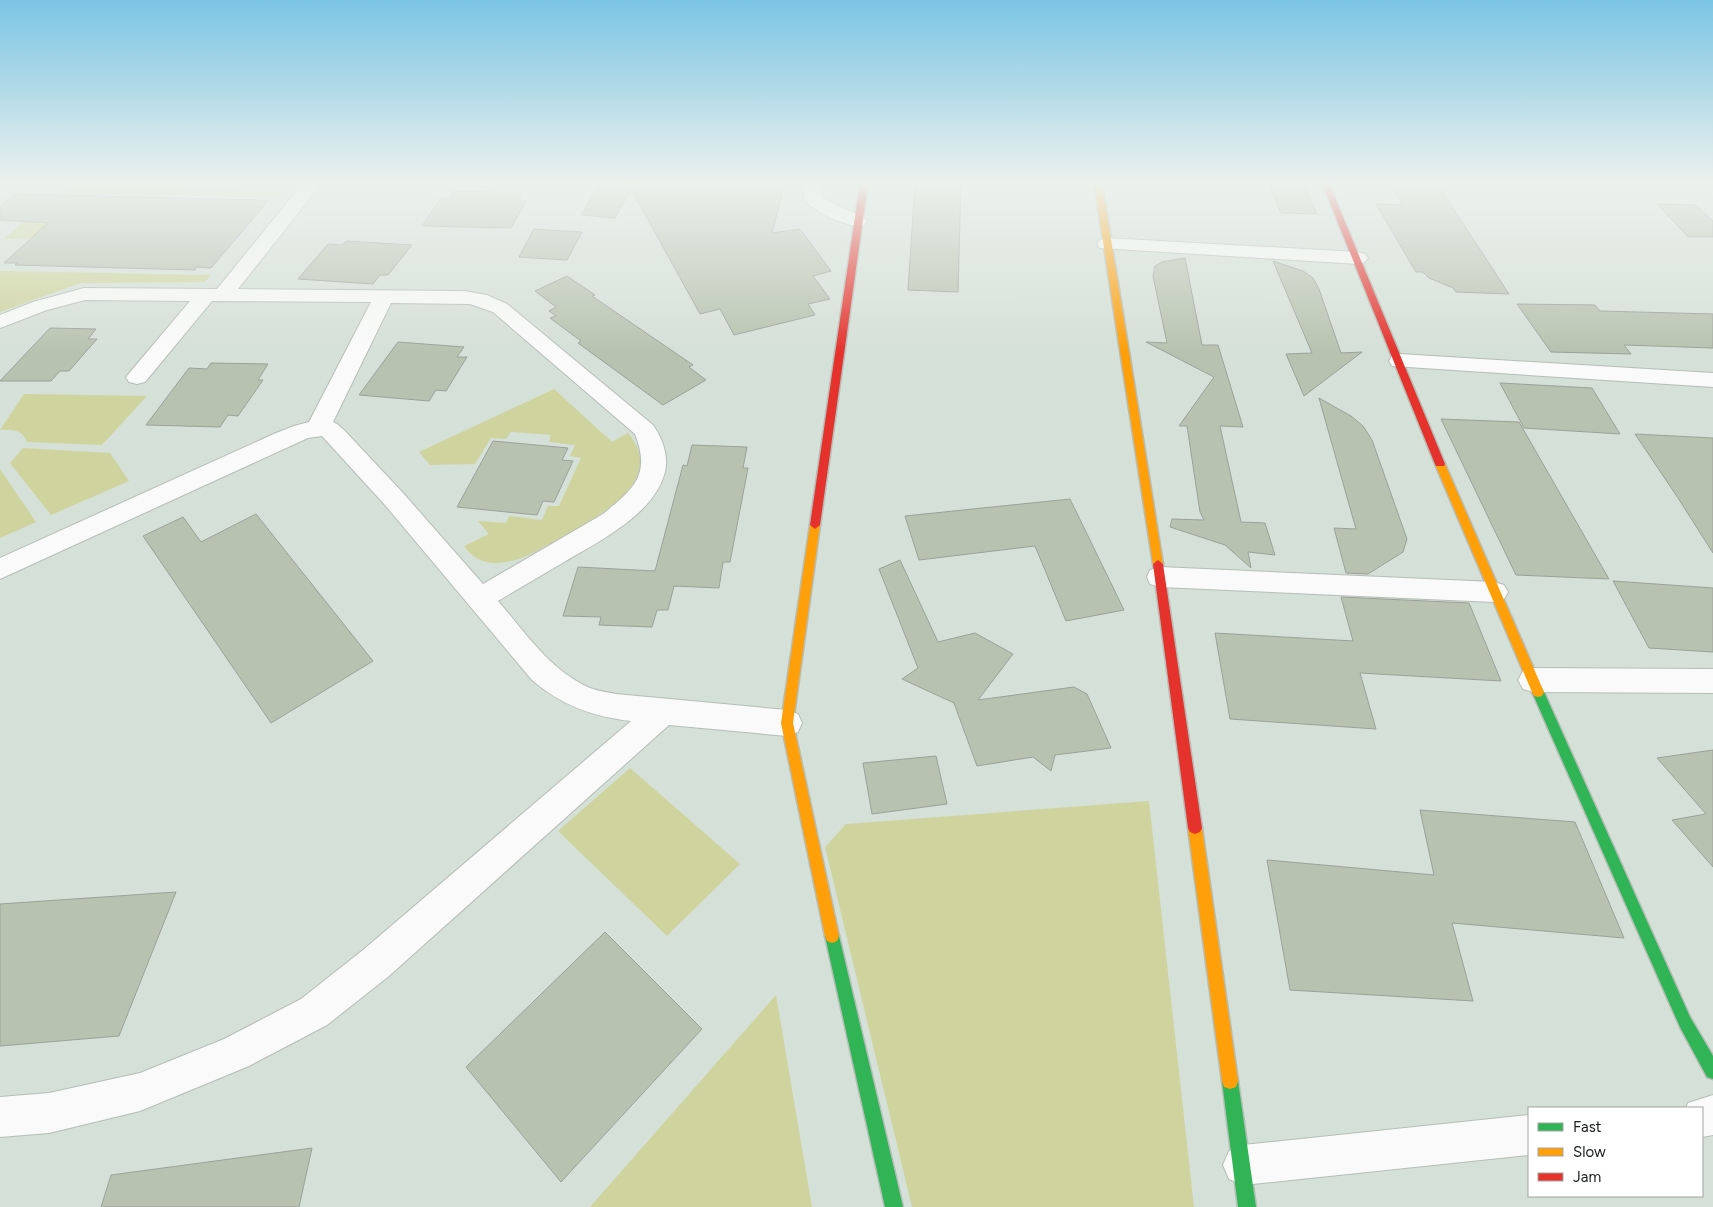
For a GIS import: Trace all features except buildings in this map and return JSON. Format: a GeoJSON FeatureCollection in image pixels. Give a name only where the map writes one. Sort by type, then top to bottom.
{"type":"FeatureCollection","features":[{"type":"Feature","properties":{"kind":"street"},"geometry":{"type":"LineString","coordinates":[[137,377],[215,295],[264,239]]}},
{"type":"Feature","properties":{"kind":"street"},"geometry":{"type":"LineString","coordinates":[[855,239],[786,723],[894,1207]]}},
{"type":"Feature","properties":{"kind":"street"},"geometry":{"type":"LineString","coordinates":[[1106,239],[1160,577],[1243,1165],[1247,1207]]}},
{"type":"Feature","properties":{"kind":"street"},"geometry":{"type":"LineString","coordinates":[[1350,239],[1452,494],[1494,592],[1685,1022],[1713,1071]]}},
{"type":"Feature","properties":{"kind":"street"},"geometry":{"type":"LineString","coordinates":[[1107,244],[1358,258]]}},
{"type":"Feature","properties":{"kind":"street"},"geometry":{"type":"LineString","coordinates":[[0,322],[56,301],[84,294],[467,297],[488,301],[500,308],[637,423],[650,438],[653,461],[649,479],[638,498],[626,511],[605,526],[479,599]]}},
{"type":"Feature","properties":{"kind":"street"},"geometry":{"type":"LineString","coordinates":[[318,428],[384,296]]}},
{"type":"Feature","properties":{"kind":"street"},"geometry":{"type":"LineString","coordinates":[[1400,361],[1713,380]]}},
{"type":"Feature","properties":{"kind":"street"},"geometry":{"type":"LineString","coordinates":[[0,570],[302,430],[329,429],[542,672],[558,685],[584,699],[616,707],[786,723]]}},
{"type":"Feature","properties":{"kind":"street"},"geometry":{"type":"LineString","coordinates":[[1160,577],[1494,592]]}},
{"type":"Feature","properties":{"kind":"street"},"geometry":{"type":"LineString","coordinates":[[1533,680],[1713,681]]}},
{"type":"Feature","properties":{"kind":"street"},"geometry":{"type":"LineString","coordinates":[[0,1117],[49,1113],[140,1092],[236,1053],[314,1012],[376,963],[663,712]]}},
{"type":"Feature","properties":{"kind":"street"},"geometry":{"type":"LineString","coordinates":[[1243,1165],[1528,1135]]}},
{"type":"Feature","properties":{"kind":"street"},"geometry":{"type":"LineString","coordinates":[[888,1207],[889,1181]]}},
{"type":"Feature","properties":{"kind":"green space"},"geometry":{"type":"Polygon","coordinates":[[[0,271],[211,275],[205,282],[81,283],[0,312],[0,271]]]}},
{"type":"Feature","properties":{"kind":"green space"},"geometry":{"type":"Polygon","coordinates":[[[554,389],[612,442],[628,433],[638,450],[640,467],[634,482],[610,508],[539,550],[503,563],[480,560],[473,556],[464,546],[489,534],[478,521],[506,523],[509,516],[542,520],[548,506],[559,506],[581,458],[570,456],[575,445],[549,442],[551,435],[511,432],[506,439],[491,438],[475,464],[430,465],[419,452],[554,389]]]}},
{"type":"Feature","properties":{"kind":"green space"},"geometry":{"type":"Polygon","coordinates":[[[24,394],[147,396],[102,445],[27,442],[20,433],[13,430],[0,430],[24,394]]]}},
{"type":"Feature","properties":{"kind":"green space"},"geometry":{"type":"Polygon","coordinates":[[[23,448],[110,453],[129,481],[51,515],[10,463],[23,448]]]}},
{"type":"Feature","properties":{"kind":"green space"},"geometry":{"type":"Polygon","coordinates":[[[0,469],[36,522],[0,538],[0,469]]]}},
{"type":"Feature","properties":{"kind":"green space"},"geometry":{"type":"Polygon","coordinates":[[[630,768],[740,864],[667,936],[558,831],[630,768]]]}},
{"type":"Feature","properties":{"kind":"green space"},"geometry":{"type":"Polygon","coordinates":[[[1149,801],[1194,1207],[912,1207],[825,847],[846,824],[1149,801]]]}},
{"type":"Feature","properties":{"kind":"green space"},"geometry":{"type":"Polygon","coordinates":[[[776,995],[812,1207],[590,1207],[776,995]]]}},
{"type":"Feature","properties":{"kind":"traffic: fast"},"geometry":{"type":"LineString","coordinates":[[1538,692],[1685,1022],[1713,1071]]}},
{"type":"Feature","properties":{"kind":"traffic: fast"},"geometry":{"type":"LineString","coordinates":[[832,936],[894,1207]]}},
{"type":"Feature","properties":{"kind":"traffic: fast"},"geometry":{"type":"LineString","coordinates":[[1230,1081],[1247,1207]]}},
{"type":"Feature","properties":{"kind":"traffic: slow"},"geometry":{"type":"LineString","coordinates":[[1107,239],[1158,564]]}},
{"type":"Feature","properties":{"kind":"traffic: slow"},"geometry":{"type":"LineString","coordinates":[[1440,464],[1538,692]]}},
{"type":"Feature","properties":{"kind":"traffic: slow"},"geometry":{"type":"LineString","coordinates":[[815,525],[787,723],[832,936]]}},
{"type":"Feature","properties":{"kind":"traffic: slow"},"geometry":{"type":"LineString","coordinates":[[1195,828],[1230,1081]]}},
{"type":"Feature","properties":{"kind":"traffic: jam"},"geometry":{"type":"LineString","coordinates":[[815,525],[856,239]]}},
{"type":"Feature","properties":{"kind":"traffic: jam"},"geometry":{"type":"LineString","coordinates":[[1348,239],[1440,464]]}},
{"type":"Feature","properties":{"kind":"traffic: jam"},"geometry":{"type":"LineString","coordinates":[[1158,564],[1195,828]]}}]}
